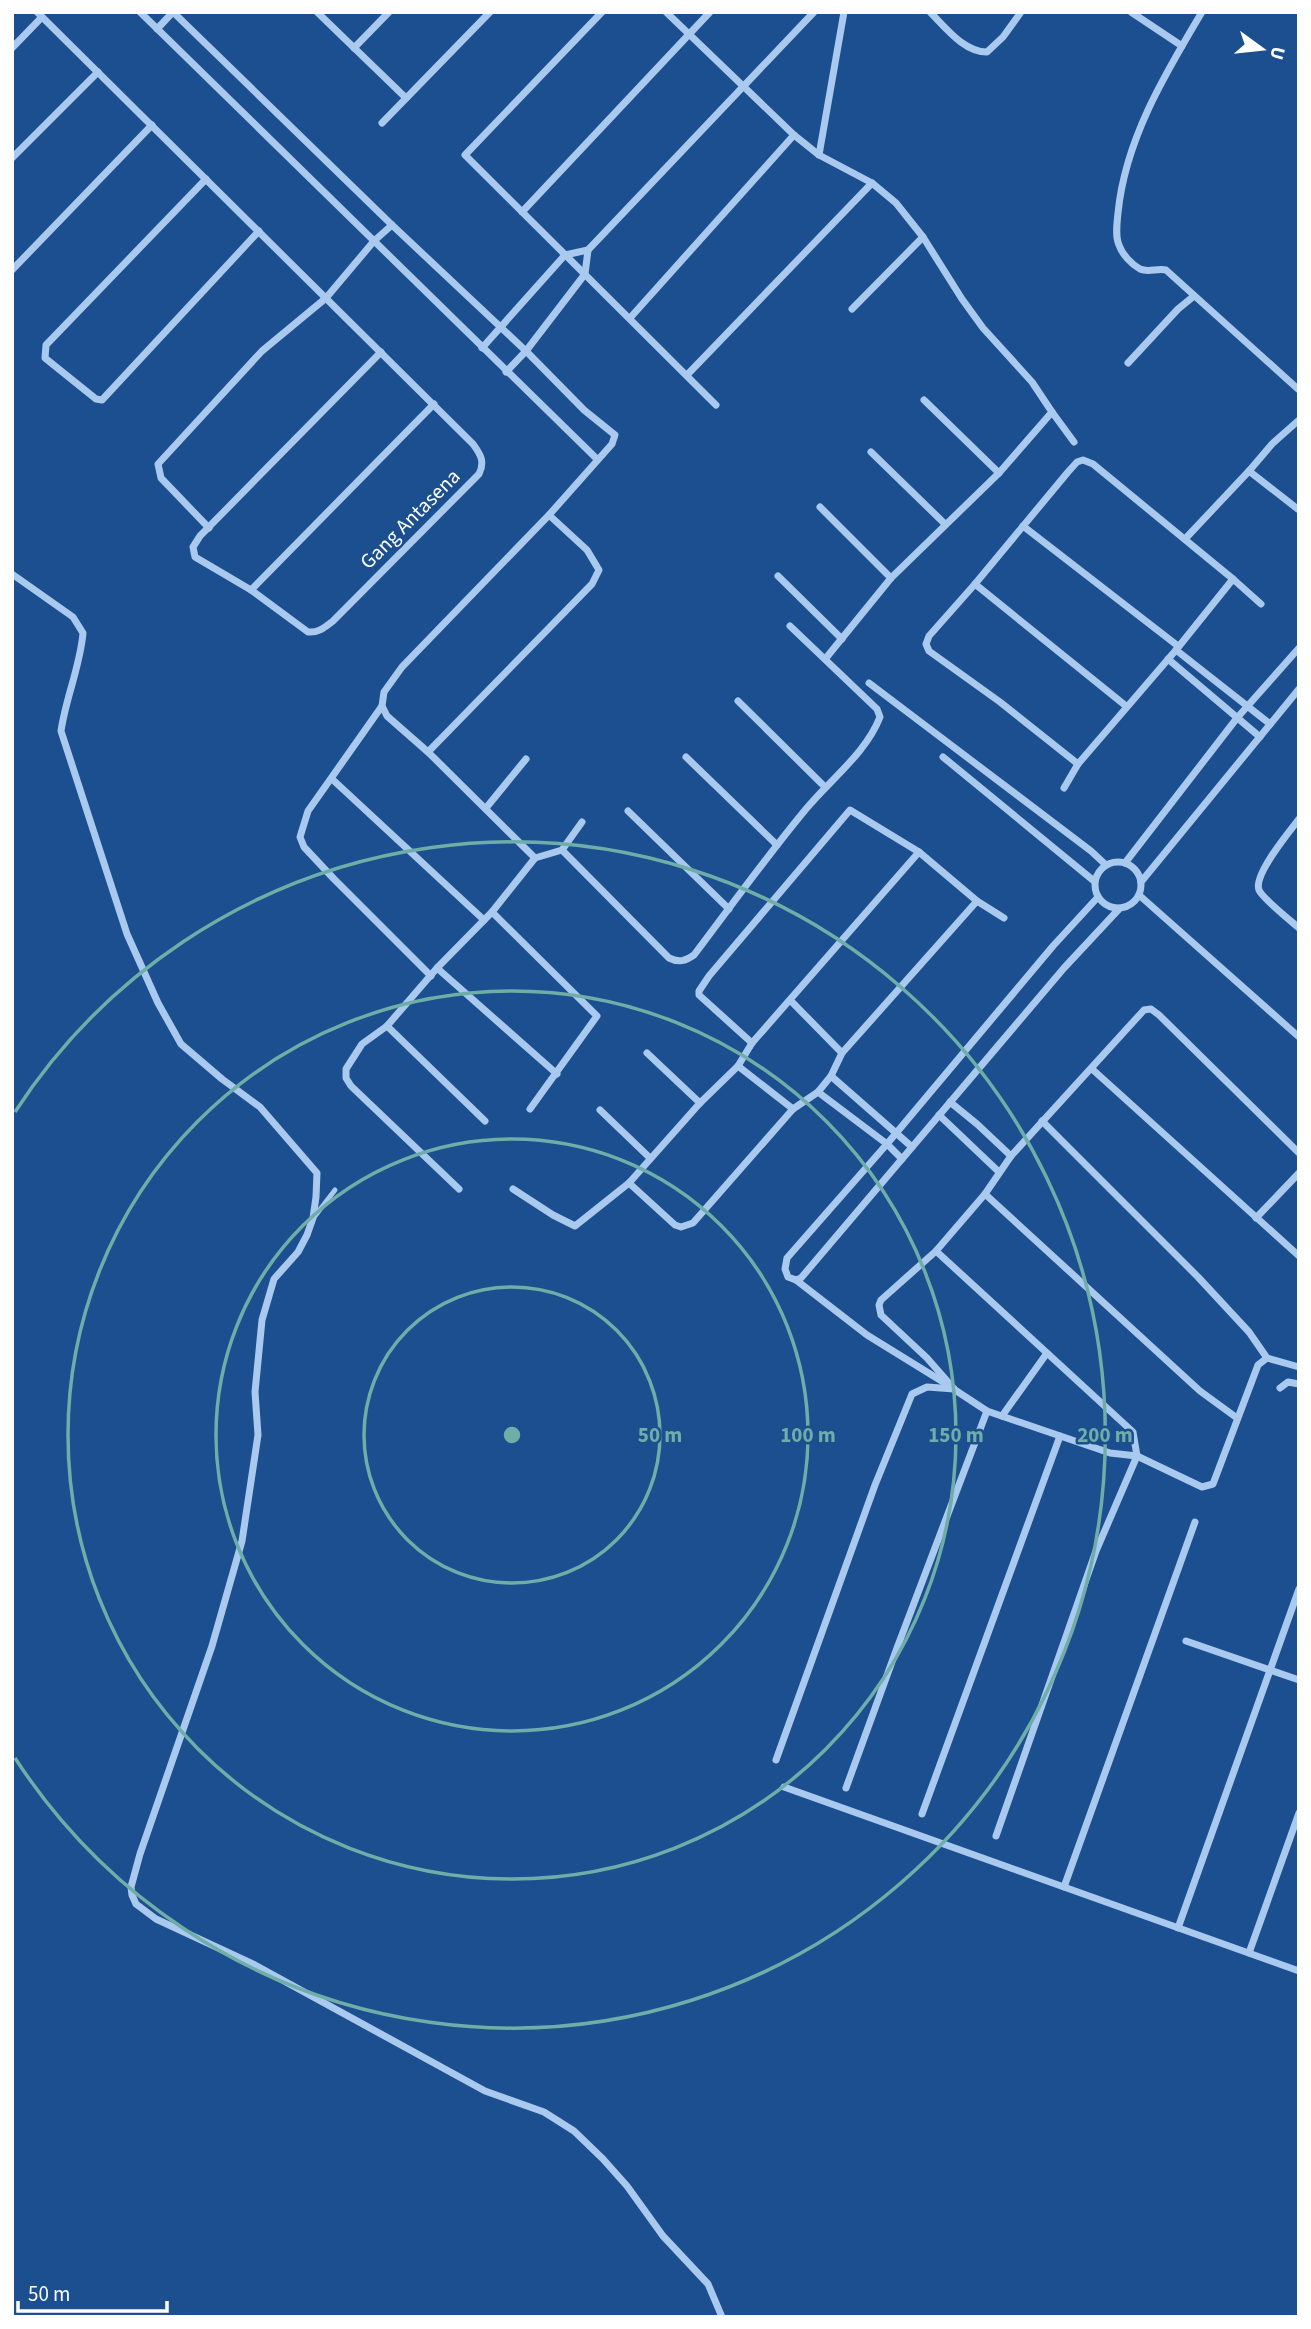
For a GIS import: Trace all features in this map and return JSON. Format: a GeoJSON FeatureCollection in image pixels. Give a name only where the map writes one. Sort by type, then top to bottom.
{"type":"FeatureCollection","features":[{"type":"Feature","properties":{"kind":"street"},"geometry":{"type":"LineString","coordinates":[[140,12],[597,459]]}},
{"type":"Feature","properties":{"kind":"street"},"geometry":{"type":"LineString","coordinates":[[157,29],[173,12],[526,351],[584,411],[615,435],[612,444],[549,515],[396,674],[384,692],[382,706],[308,811],[300,837],[304,847],[431,976]]}},
{"type":"Feature","properties":{"kind":"street"},"geometry":{"type":"LineString","coordinates":[[317,12],[406,98]]}},
{"type":"Feature","properties":{"kind":"street"},"geometry":{"type":"LineString","coordinates":[[354,48],[389,12]]}},
{"type":"Feature","properties":{"kind":"street"},"geometry":{"type":"LineString","coordinates":[[382,122],[490,12]]}},
{"type":"Feature","properties":{"kind":"street"},"geometry":{"type":"LineString","coordinates":[[602,12],[465,155],[716,405]]}},
{"type":"Feature","properties":{"kind":"street"},"geometry":{"type":"LineString","coordinates":[[666,12],[794,135],[819,155],[872,183],[896,203],[923,237],[962,299],[996,344],[1032,382],[1074,442]]}},
{"type":"Feature","properties":{"kind":"street"},"geometry":{"type":"LineString","coordinates":[[522,212],[710,12]]}},
{"type":"Feature","properties":{"kind":"street"},"geometry":{"type":"LineString","coordinates":[[482,348],[565,255],[588,250],[814,12]]}},
{"type":"Feature","properties":{"kind":"street"},"geometry":{"type":"LineString","coordinates":[[819,155],[844,12]]}},
{"type":"Feature","properties":{"kind":"street"},"geometry":{"type":"LineString","coordinates":[[930,12],[968,48],[988,52],[1021,12]]}},
{"type":"Feature","properties":{"kind":"street"},"geometry":{"type":"LineString","coordinates":[[1131,12],[1182,46]]}},
{"type":"Feature","properties":{"kind":"street"},"geometry":{"type":"LineString","coordinates":[[1202,12],[1161,82],[1130,157],[1119,204],[1117,240],[1127,258],[1138,268],[1145,271],[1159,268],[1166,270],[1299,390]]}},
{"type":"Feature","properties":{"kind":"street"},"geometry":{"type":"LineString","coordinates":[[12,48],[40,15],[434,404],[251,590],[195,557],[193,547],[209,528],[381,352]]}},
{"type":"Feature","properties":{"kind":"street"},"geometry":{"type":"LineString","coordinates":[[12,158],[98,72]]}},
{"type":"Feature","properties":{"kind":"street"},"geometry":{"type":"LineString","coordinates":[[12,270],[152,125]]}},
{"type":"Feature","properties":{"kind":"street"},"geometry":{"type":"LineString","coordinates":[[630,318],[794,135]]}},
{"type":"Feature","properties":{"kind":"street"},"geometry":{"type":"LineString","coordinates":[[206,179],[46,345],[45,358],[96,399],[102,400],[259,231]]}},
{"type":"Feature","properties":{"kind":"street"},"geometry":{"type":"LineString","coordinates":[[687,375],[872,183]]}},
{"type":"Feature","properties":{"kind":"street"},"geometry":{"type":"LineString","coordinates":[[209,528],[161,478],[158,464],[262,351],[326,298],[374,241],[392,225]]}},
{"type":"Feature","properties":{"kind":"street"},"geometry":{"type":"LineString","coordinates":[[852,309],[923,237]]}},
{"type":"Feature","properties":{"kind":"street"},"geometry":{"type":"LineString","coordinates":[[506,372],[526,351],[585,274],[588,250]]}},
{"type":"Feature","properties":{"kind":"street"},"geometry":{"type":"LineString","coordinates":[[1128,363],[1178,309],[1194,296]]}},
{"type":"Feature","properties":{"kind":"street"},"geometry":{"type":"LineString","coordinates":[[924,400],[999,472]]}},
{"type":"Feature","properties":{"kind":"street","name":"Gang Antasena"},"geometry":{"type":"LineString","coordinates":[[251,590],[309,632],[315,633],[341,613],[479,474],[482,456],[434,404]]}},
{"type":"Feature","properties":{"kind":"street"},"geometry":{"type":"LineString","coordinates":[[826,658],[891,578],[999,472],[1052,412]]}},
{"type":"Feature","properties":{"kind":"street"},"geometry":{"type":"LineString","coordinates":[[1185,539],[1272,444],[1299,420]]}},
{"type":"Feature","properties":{"kind":"street"},"geometry":{"type":"LineString","coordinates":[[872,452],[945,524]]}},
{"type":"Feature","properties":{"kind":"street"},"geometry":{"type":"LineString","coordinates":[[1077,764],[1000,702],[929,651],[926,644],[929,636],[1077,462],[1083,460],[1093,464],[1261,604]]}},
{"type":"Feature","properties":{"kind":"street"},"geometry":{"type":"LineString","coordinates":[[1249,471],[1299,510]]}},
{"type":"Feature","properties":{"kind":"street"},"geometry":{"type":"LineString","coordinates":[[820,507],[891,578]]}},
{"type":"Feature","properties":{"kind":"street"},"geometry":{"type":"LineString","coordinates":[[428,752],[596,577],[599,570],[592,557],[549,515]]}},
{"type":"Feature","properties":{"kind":"street"},"geometry":{"type":"LineString","coordinates":[[1023,526],[1270,724]]}},
{"type":"Feature","properties":{"kind":"street"},"geometry":{"type":"LineString","coordinates":[[12,575],[73,617],[83,633],[77,670],[64,708],[61,731],[127,934],[148,980],[181,1044],[222,1080],[260,1107],[317,1173],[313,1218],[303,1244],[274,1279],[263,1313],[255,1392],[257,1445],[242,1541],[212,1646],[139,1854],[131,1887],[132,1895],[136,1904],[156,1919],[254,1965],[485,2091],[544,2112],[574,2131],[627,2186],[663,2236],[708,2284],[722,2317]]}},
{"type":"Feature","properties":{"kind":"street"},"geometry":{"type":"LineString","coordinates":[[778,576],[842,639]]}},
{"type":"Feature","properties":{"kind":"street"},"geometry":{"type":"LineString","coordinates":[[1064,788],[1077,764],[1233,579]]}},
{"type":"Feature","properties":{"kind":"street"},"geometry":{"type":"LineString","coordinates":[[975,584],[1126,706]]}},
{"type":"Feature","properties":{"kind":"street"},"geometry":{"type":"LineString","coordinates":[[562,850],[665,954],[677,962],[694,955],[777,845],[825,787],[862,748],[874,732],[880,717],[877,709],[790,626]]}},
{"type":"Feature","properties":{"kind":"street"},"geometry":{"type":"LineString","coordinates":[[1125,863],[1237,718],[1299,648]]}},
{"type":"Feature","properties":{"kind":"street"},"geometry":{"type":"LineString","coordinates":[[1168,659],[1260,737]]}},
{"type":"Feature","properties":{"kind":"street"},"geometry":{"type":"LineString","coordinates":[[869,683],[1106,865]]}},
{"type":"Feature","properties":{"kind":"street"},"geometry":{"type":"LineString","coordinates":[[796,1280],[801,1278],[1064,968],[1119,909],[1131,904],[1139,895],[1141,882],[1299,690]]}},
{"type":"Feature","properties":{"kind":"street"},"geometry":{"type":"LineString","coordinates":[[738,701],[825,787]]}},
{"type":"Feature","properties":{"kind":"street"},"geometry":{"type":"LineString","coordinates":[[382,706],[387,716],[428,752],[535,858]]}},
{"type":"Feature","properties":{"kind":"street"},"geometry":{"type":"LineString","coordinates":[[686,757],[777,845]]}},
{"type":"Feature","properties":{"kind":"street"},"geometry":{"type":"LineString","coordinates":[[943,757],[1094,881],[1098,897],[1107,906],[1119,909]]}},
{"type":"Feature","properties":{"kind":"street"},"geometry":{"type":"LineString","coordinates":[[486,808],[526,759]]}},
{"type":"Feature","properties":{"kind":"street"},"geometry":{"type":"LineString","coordinates":[[332,779],[484,920]]}},
{"type":"Feature","properties":{"kind":"street"},"geometry":{"type":"LineString","coordinates":[[752,1043],[699,995],[699,991],[850,810],[919,852],[977,901],[1004,918]]}},
{"type":"Feature","properties":{"kind":"street"},"geometry":{"type":"LineString","coordinates":[[628,811],[729,909]]}},
{"type":"Feature","properties":{"kind":"street"},"geometry":{"type":"LineString","coordinates":[[459,1189],[351,1086],[346,1079],[345,1069],[362,1044],[387,1026],[437,968],[492,912],[535,858],[562,850],[582,822]]}},
{"type":"Feature","properties":{"kind":"street"},"geometry":{"type":"LineString","coordinates":[[1298,822],[1261,872],[1258,888],[1299,928]]}},
{"type":"Feature","properties":{"kind":"street"},"geometry":{"type":"LineString","coordinates":[[513,1189],[575,1226],[629,1183],[700,1103],[738,1066],[752,1043],[791,1002],[919,852]]}},
{"type":"Feature","properties":{"kind":"street"},"geometry":{"type":"LineString","coordinates":[[1094,881],[1106,865],[1115,862],[1125,863],[1135,870],[1141,882]]}},
{"type":"Feature","properties":{"kind":"street"},"geometry":{"type":"LineString","coordinates":[[1139,895],[1299,1037]]}},
{"type":"Feature","properties":{"kind":"street"},"geometry":{"type":"LineString","coordinates":[[1098,897],[1053,946],[887,1144],[787,1258],[785,1273],[867,1335],[987,1411],[1110,1454],[1137,1456],[1202,1487],[1213,1484],[1258,1365],[1267,1358]]}},
{"type":"Feature","properties":{"kind":"street"},"geometry":{"type":"LineString","coordinates":[[629,1183],[675,1225],[690,1226],[793,1109],[818,1092],[831,1076],[842,1053],[977,901]]}},
{"type":"Feature","properties":{"kind":"street"},"geometry":{"type":"LineString","coordinates":[[492,912],[597,1016],[530,1109]]}},
{"type":"Feature","properties":{"kind":"street"},"geometry":{"type":"LineString","coordinates":[[437,968],[557,1074]]}},
{"type":"Feature","properties":{"kind":"street"},"geometry":{"type":"LineString","coordinates":[[791,1002],[842,1053]]}},
{"type":"Feature","properties":{"kind":"street"},"geometry":{"type":"LineString","coordinates":[[955,1390],[927,1358],[881,1315],[881,1300],[936,1251],[985,1194],[1011,1156],[1144,1010],[1151,1009],[1159,1015],[1299,1153]]}},
{"type":"Feature","properties":{"kind":"street"},"geometry":{"type":"LineString","coordinates":[[387,1026],[485,1121]]}},
{"type":"Feature","properties":{"kind":"street"},"geometry":{"type":"LineString","coordinates":[[647,1053],[700,1103]]}},
{"type":"Feature","properties":{"kind":"street"},"geometry":{"type":"LineString","coordinates":[[738,1066],[793,1109]]}},
{"type":"Feature","properties":{"kind":"street"},"geometry":{"type":"LineString","coordinates":[[1091,1069],[1299,1256]]}},
{"type":"Feature","properties":{"kind":"street"},"geometry":{"type":"LineString","coordinates":[[831,1076],[912,1147]]}},
{"type":"Feature","properties":{"kind":"street"},"geometry":{"type":"LineString","coordinates":[[818,1092],[887,1144],[902,1159]]}},
{"type":"Feature","properties":{"kind":"street"},"geometry":{"type":"LineString","coordinates":[[950,1102],[1011,1156]]}},
{"type":"Feature","properties":{"kind":"street"},"geometry":{"type":"LineString","coordinates":[[600,1110],[650,1158]]}},
{"type":"Feature","properties":{"kind":"street"},"geometry":{"type":"LineString","coordinates":[[939,1115],[999,1172]]}},
{"type":"Feature","properties":{"kind":"street"},"geometry":{"type":"LineString","coordinates":[[1042,1121],[1198,1276],[1249,1332],[1267,1358],[1299,1367]]}},
{"type":"Feature","properties":{"kind":"street"},"geometry":{"type":"LineString","coordinates":[[1256,1218],[1299,1173]]}},
{"type":"Feature","properties":{"kind":"street"},"geometry":{"type":"LineString","coordinates":[[985,1194],[1200,1391],[1237,1418]]}},
{"type":"Feature","properties":{"kind":"street"},"geometry":{"type":"LineString","coordinates":[[936,1251],[1133,1432],[1137,1456],[1096,1551],[996,1836]]}},
{"type":"Feature","properties":{"kind":"street"},"geometry":{"type":"LineString","coordinates":[[1002,1416],[1047,1353]]}},
{"type":"Feature","properties":{"kind":"street"},"geometry":{"type":"LineString","coordinates":[[1280,1388],[1288,1382],[1299,1384]]}},
{"type":"Feature","properties":{"kind":"street"},"geometry":{"type":"LineString","coordinates":[[776,1760],[875,1485],[912,1394],[927,1387],[955,1390]]}},
{"type":"Feature","properties":{"kind":"street"},"geometry":{"type":"LineString","coordinates":[[846,1788],[987,1411]]}},
{"type":"Feature","properties":{"kind":"street"},"geometry":{"type":"LineString","coordinates":[[922,1814],[1059,1436]]}},
{"type":"Feature","properties":{"kind":"street"},"geometry":{"type":"LineString","coordinates":[[1064,1887],[1195,1522]]}},
{"type":"Feature","properties":{"kind":"street"},"geometry":{"type":"LineString","coordinates":[[1178,1928],[1299,1589]]}},
{"type":"Feature","properties":{"kind":"street"},"geometry":{"type":"LineString","coordinates":[[1186,1641],[1299,1680]]}},
{"type":"Feature","properties":{"kind":"street"},"geometry":{"type":"LineString","coordinates":[[784,1787],[1299,1971]]}},
{"type":"Feature","properties":{"kind":"street"},"geometry":{"type":"LineString","coordinates":[[1249,1953],[1299,1813]]}},
{"type":"Feature","properties":{"kind":"lane"},"geometry":{"type":"LineString","coordinates":[[313,1218],[335,1190]]}}]}
